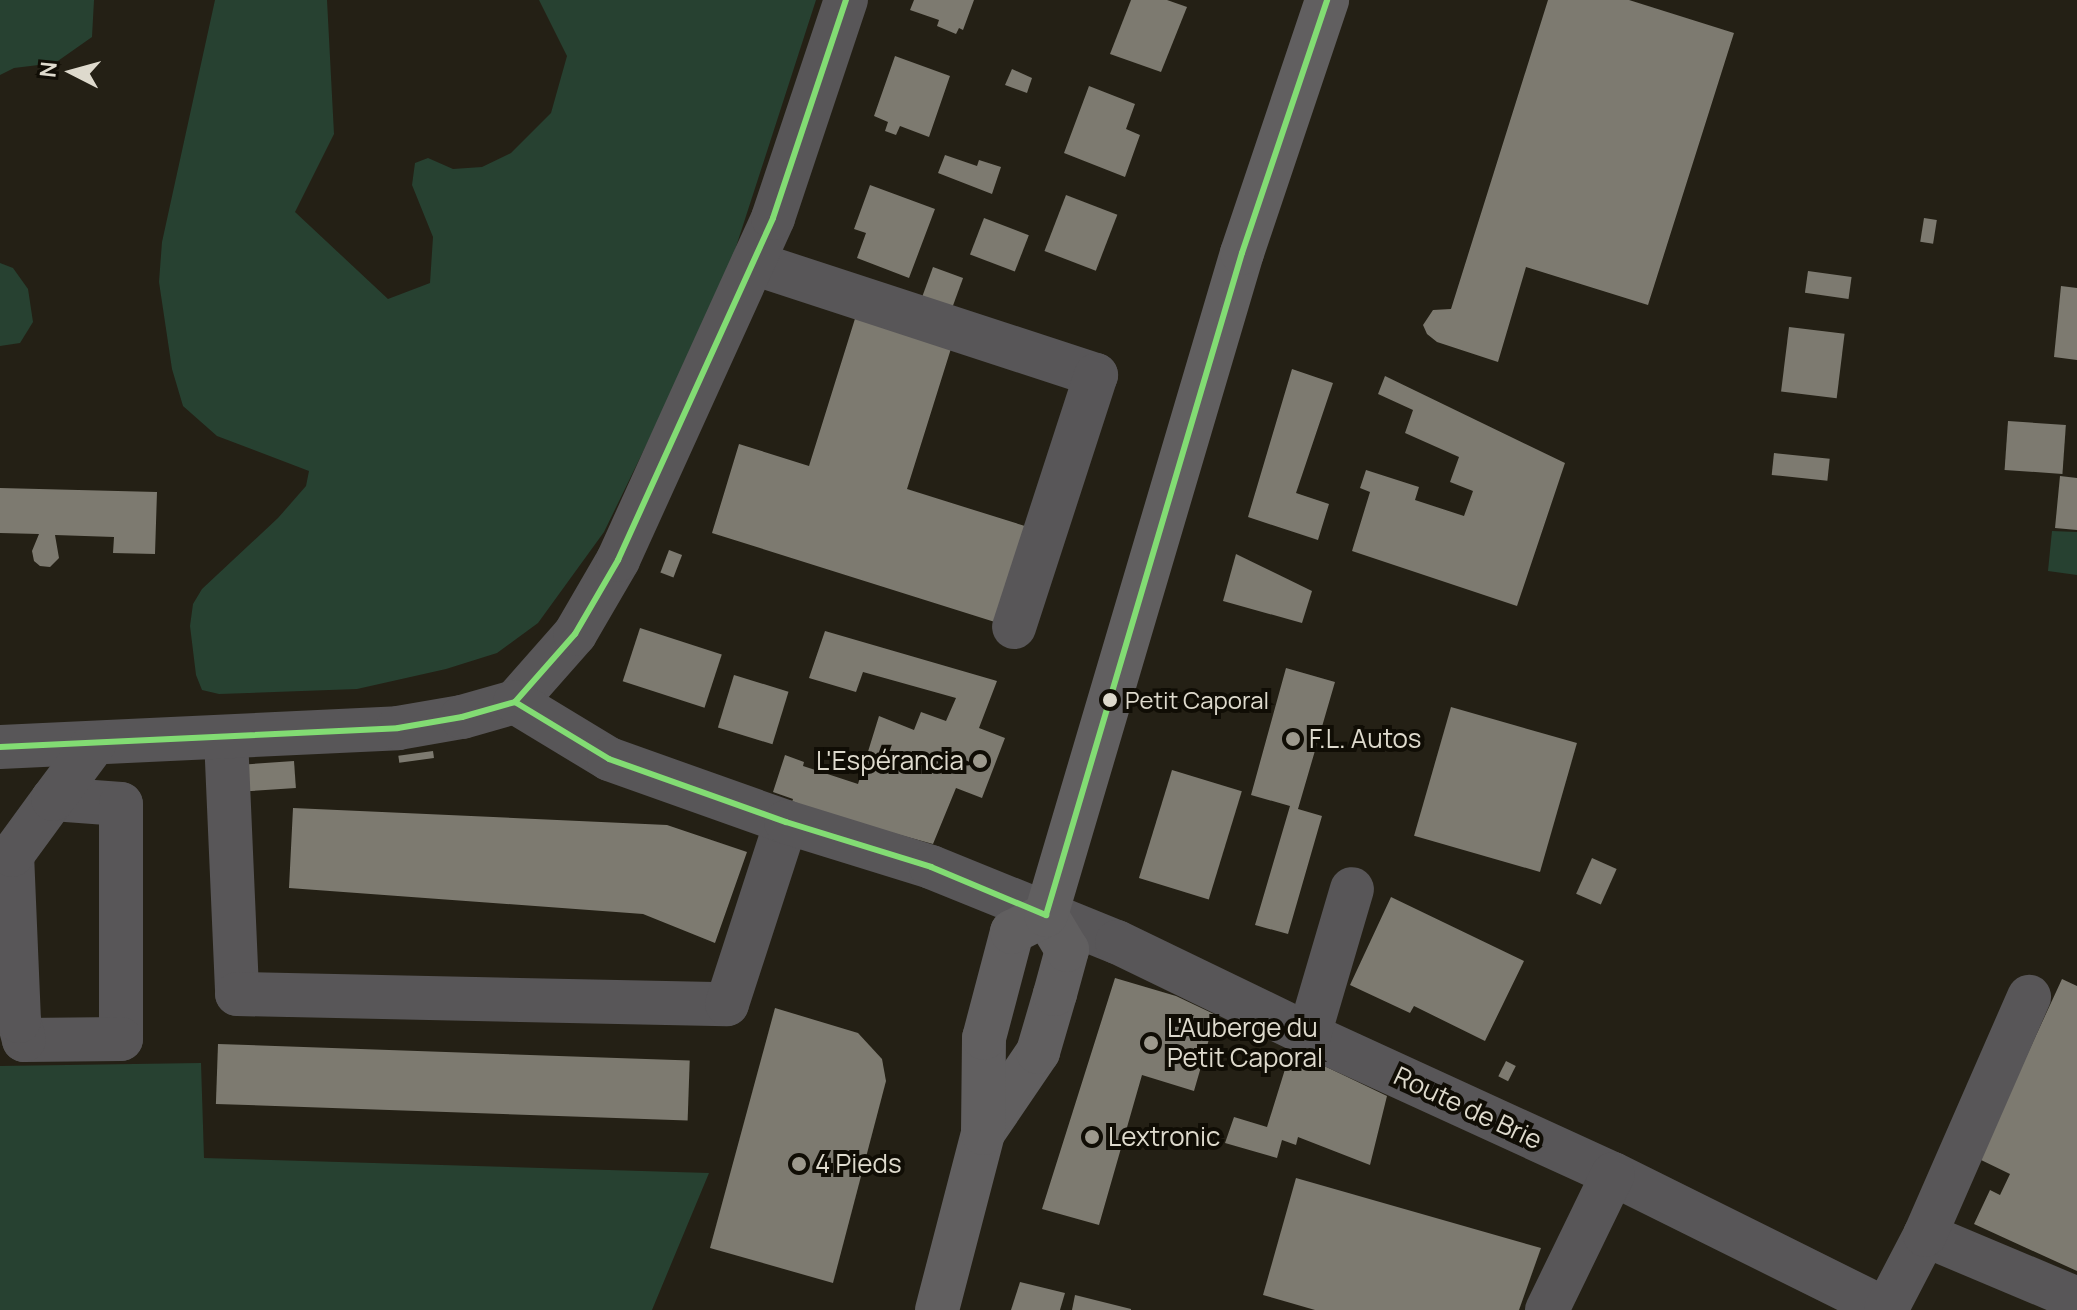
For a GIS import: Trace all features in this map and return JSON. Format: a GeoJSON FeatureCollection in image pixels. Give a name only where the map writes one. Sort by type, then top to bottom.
{"type":"FeatureCollection","features":[{"type":"Feature","properties":{"kind":"main road"},"geometry":{"type":"LineString","coordinates":[[937,1310],[983,1133],[984,1038],[1012,932],[1046,915],[1242,253],[1327,0]]}},
{"type":"Feature","properties":{"kind":"main road"},"geometry":{"type":"LineString","coordinates":[[983,1133],[1038,1052],[1055,994],[1067,950],[1046,915]]}},
{"type":"Feature","properties":{"kind":"street"},"geometry":{"type":"LineString","coordinates":[[0,747],[398,728],[462,717],[515,702],[575,634],[618,560],[773,218],[846,0]]}},
{"type":"Feature","properties":{"kind":"street"},"geometry":{"type":"LineString","coordinates":[[753,263],[1096,375],[1014,627]]}},
{"type":"Feature","properties":{"kind":"street","name":"Route de Brie"},"geometry":{"type":"LineString","coordinates":[[515,702],[609,759],[786,822],[931,867],[1127,947],[1309,1035],[1613,1174],[1886,1310]]}},
{"type":"Feature","properties":{"kind":"street"},"geometry":{"type":"LineString","coordinates":[[226,738],[237,994],[727,1004],[786,822]]}},
{"type":"Feature","properties":{"kind":"street"},"geometry":{"type":"LineString","coordinates":[[53,799],[121,804],[121,1039],[24,1040],[19,1021],[12,855],[53,799],[94,744]]}},
{"type":"Feature","properties":{"kind":"street"},"geometry":{"type":"LineString","coordinates":[[1309,1035],[1346,889]]}},
{"type":"Feature","properties":{"kind":"street"},"geometry":{"type":"LineString","coordinates":[[1886,1310],[1925,1235],[2029,997]]}},
{"type":"Feature","properties":{"kind":"street"},"geometry":{"type":"LineString","coordinates":[[1547,1310],[1613,1174]]}},
{"type":"Feature","properties":{"kind":"street"},"geometry":{"type":"LineString","coordinates":[[1925,1235],[2077,1299]]}},
{"type":"Feature","properties":{"kind":"green space"},"geometry":{"type":"Polygon","coordinates":[[[0,0],[94,0],[92,37],[55,63],[14,68],[0,75],[0,0]]]}},
{"type":"Feature","properties":{"kind":"green space"},"geometry":{"type":"Polygon","coordinates":[[[215,0],[327,0],[334,134],[295,212],[388,299],[430,283],[433,237],[412,185],[415,163],[428,158],[453,169],[482,167],[511,153],[551,113],[567,56],[539,0],[816,0],[723,287],[604,532],[538,623],[497,653],[446,669],[357,689],[219,694],[202,690],[196,675],[190,626],[193,604],[202,589],[278,518],[306,486],[309,471],[217,436],[183,406],[172,369],[159,282],[162,242],[215,0]]]}},
{"type":"Feature","properties":{"kind":"green space"},"geometry":{"type":"Polygon","coordinates":[[[0,263],[13,268],[28,289],[33,322],[20,343],[0,346],[0,263]]]}},
{"type":"Feature","properties":{"kind":"green space"},"geometry":{"type":"Polygon","coordinates":[[[2052,531],[2077,532],[2077,575],[2048,571],[2052,531]]]}},
{"type":"Feature","properties":{"kind":"green space"},"geometry":{"type":"Polygon","coordinates":[[[201,1063],[204,1158],[709,1173],[652,1310],[0,1310],[0,1066],[201,1063]]]}},
{"type":"Feature","properties":{"kind":"building"},"geometry":{"type":"Polygon","coordinates":[[[914,0],[974,0],[963,30],[959,28],[956,34],[937,26],[939,20],[910,10],[914,0]]]}},
{"type":"Feature","properties":{"kind":"building"},"geometry":{"type":"Polygon","coordinates":[[[1131,0],[1167,0],[1187,7],[1161,72],[1110,54],[1131,0]]]}},
{"type":"Feature","properties":{"kind":"building"},"geometry":{"type":"Polygon","coordinates":[[[1548,0],[1629,0],[1734,33],[1648,305],[1526,267],[1498,362],[1437,342],[1427,334],[1423,325],[1433,310],[1451,309],[1548,0]]]}},
{"type":"Feature","properties":{"kind":"building"},"geometry":{"type":"Polygon","coordinates":[[[895,56],[950,76],[929,137],[900,126],[896,135],[885,131],[888,122],[874,116],[895,56]]]}},
{"type":"Feature","properties":{"kind":"building"},"geometry":{"type":"Polygon","coordinates":[[[1012,69],[1032,78],[1027,93],[1005,85],[1012,69]]]}},
{"type":"Feature","properties":{"kind":"building"},"geometry":{"type":"Polygon","coordinates":[[[1089,86],[1135,104],[1126,129],[1140,135],[1125,177],[1064,153],[1089,86]]]}},
{"type":"Feature","properties":{"kind":"building"},"geometry":{"type":"Polygon","coordinates":[[[945,155],[977,166],[979,160],[1001,167],[992,194],[938,173],[945,155]]]}},
{"type":"Feature","properties":{"kind":"building"},"geometry":{"type":"Polygon","coordinates":[[[870,185],[935,209],[909,278],[857,258],[866,233],[854,229],[870,185]]]}},
{"type":"Feature","properties":{"kind":"building"},"geometry":{"type":"Polygon","coordinates":[[[1066,195],[1117,215],[1096,271],[1044,251],[1066,195]]]}},
{"type":"Feature","properties":{"kind":"building"},"geometry":{"type":"Polygon","coordinates":[[[984,218],[1029,235],[1015,272],[970,254],[984,218]]]}},
{"type":"Feature","properties":{"kind":"building"},"geometry":{"type":"Polygon","coordinates":[[[1924,218],[1937,220],[1933,244],[1920,242],[1924,218]]]}},
{"type":"Feature","properties":{"kind":"building"},"geometry":{"type":"Polygon","coordinates":[[[933,267],[963,278],[951,311],[921,300],[933,267]]]}},
{"type":"Feature","properties":{"kind":"building"},"geometry":{"type":"Polygon","coordinates":[[[1808,271],[1852,277],[1849,299],[1805,293],[1808,271]]]}},
{"type":"Feature","properties":{"kind":"building"},"geometry":{"type":"Polygon","coordinates":[[[2061,286],[2077,288],[2077,360],[2054,357],[2061,286]]]}},
{"type":"Feature","properties":{"kind":"building"},"geometry":{"type":"Polygon","coordinates":[[[858,309],[954,339],[907,489],[1028,527],[998,623],[712,533],[739,444],[809,466],[858,309]]]}},
{"type":"Feature","properties":{"kind":"building"},"geometry":{"type":"Polygon","coordinates":[[[1789,327],[1845,334],[1837,398],[1781,392],[1789,327]]]}},
{"type":"Feature","properties":{"kind":"building"},"geometry":{"type":"Polygon","coordinates":[[[1292,369],[1333,383],[1296,493],[1329,504],[1318,540],[1248,517],[1292,369]]]}},
{"type":"Feature","properties":{"kind":"building"},"geometry":{"type":"Polygon","coordinates":[[[1385,376],[1565,463],[1517,606],[1352,551],[1370,492],[1360,488],[1366,470],[1419,487],[1415,500],[1464,516],[1473,491],[1450,482],[1459,457],[1405,433],[1413,410],[1378,394],[1385,376]]]}},
{"type":"Feature","properties":{"kind":"building"},"geometry":{"type":"Polygon","coordinates":[[[2008,421],[2066,425],[2062,474],[2005,470],[2008,421]]]}},
{"type":"Feature","properties":{"kind":"building"},"geometry":{"type":"Polygon","coordinates":[[[1774,453],[1830,459],[1827,481],[1772,475],[1774,453]]]}},
{"type":"Feature","properties":{"kind":"building"},"geometry":{"type":"Polygon","coordinates":[[[2060,476],[2077,478],[2077,530],[2055,528],[2060,476]]]}},
{"type":"Feature","properties":{"kind":"building"},"geometry":{"type":"Polygon","coordinates":[[[0,488],[157,492],[155,554],[113,553],[114,537],[55,535],[59,558],[50,567],[40,566],[34,561],[32,551],[39,534],[0,533],[0,488]]]}},
{"type":"Feature","properties":{"kind":"building"},"geometry":{"type":"Polygon","coordinates":[[[669,550],[682,555],[673,577],[660,572],[669,550]]]}},
{"type":"Feature","properties":{"kind":"building"},"geometry":{"type":"Polygon","coordinates":[[[1236,554],[1312,591],[1302,623],[1223,601],[1236,554]]]}},
{"type":"Feature","properties":{"kind":"building"},"geometry":{"type":"Polygon","coordinates":[[[640,628],[722,655],[704,708],[623,681],[640,628]]]}},
{"type":"Feature","properties":{"kind":"building"},"geometry":{"type":"Polygon","coordinates":[[[825,631],[997,681],[979,728],[1005,738],[982,798],[956,788],[933,844],[791,805],[793,799],[773,792],[785,755],[804,762],[803,766],[858,784],[879,716],[914,730],[921,712],[946,721],[956,698],[863,672],[856,692],[809,678],[825,631]]]}},
{"type":"Feature","properties":{"kind":"building","name":"F.L. Autos"},"geometry":{"type":"Polygon","coordinates":[[[1286,668],[1335,682],[1298,809],[1322,816],[1288,934],[1255,925],[1290,806],[1251,795],[1286,668]]]}},
{"type":"Feature","properties":{"kind":"building"},"geometry":{"type":"Polygon","coordinates":[[[734,675],[789,692],[772,744],[718,728],[734,675]]]}},
{"type":"Feature","properties":{"kind":"building"},"geometry":{"type":"Polygon","coordinates":[[[1451,707],[1577,743],[1540,872],[1414,836],[1451,707]]]}},
{"type":"Feature","properties":{"kind":"building"},"geometry":{"type":"Polygon","coordinates":[[[433,751],[434,758],[399,763],[398,756],[433,751]]]}},
{"type":"Feature","properties":{"kind":"building"},"geometry":{"type":"Polygon","coordinates":[[[294,761],[296,788],[247,791],[245,764],[294,761]]]}},
{"type":"Feature","properties":{"kind":"building"},"geometry":{"type":"Polygon","coordinates":[[[1172,770],[1242,791],[1209,899],[1139,878],[1172,770]]]}},
{"type":"Feature","properties":{"kind":"building"},"geometry":{"type":"Polygon","coordinates":[[[293,808],[667,825],[747,852],[715,943],[643,914],[289,888],[293,808]]]}},
{"type":"Feature","properties":{"kind":"building"},"geometry":{"type":"Polygon","coordinates":[[[1592,858],[1617,869],[1601,905],[1576,894],[1592,858]]]}},
{"type":"Feature","properties":{"kind":"building"},"geometry":{"type":"Polygon","coordinates":[[[1391,897],[1524,961],[1485,1041],[1414,1006],[1410,1013],[1350,985],[1391,897]]]}},
{"type":"Feature","properties":{"kind":"building"},"geometry":{"type":"Polygon","coordinates":[[[1115,978],[1176,996],[1216,1015],[1194,1091],[1142,1075],[1099,1225],[1042,1209],[1115,978]]]}},
{"type":"Feature","properties":{"kind":"building"},"geometry":{"type":"Polygon","coordinates":[[[2062,979],[2077,986],[2077,1271],[1974,1224],[1990,1190],[2000,1195],[2010,1174],[1979,1159],[2062,979]]]}},
{"type":"Feature","properties":{"kind":"building","name":"4 Pieds"},"geometry":{"type":"Polygon","coordinates":[[[775,1008],[858,1033],[882,1059],[886,1081],[833,1283],[710,1248],[775,1008]]]}},
{"type":"Feature","properties":{"kind":"building"},"geometry":{"type":"Polygon","coordinates":[[[218,1044],[690,1060],[688,1120],[216,1104],[218,1044]]]}},
{"type":"Feature","properties":{"kind":"building"},"geometry":{"type":"Polygon","coordinates":[[[1291,1050],[1387,1096],[1370,1165],[1298,1137],[1296,1145],[1282,1140],[1277,1158],[1225,1143],[1234,1117],[1267,1127],[1291,1050]]]}},
{"type":"Feature","properties":{"kind":"building"},"geometry":{"type":"Polygon","coordinates":[[[1506,1061],[1516,1066],[1508,1081],[1498,1076],[1506,1061]]]}},
{"type":"Feature","properties":{"kind":"building"},"geometry":{"type":"Polygon","coordinates":[[[1296,1178],[1541,1248],[1519,1310],[1315,1310],[1263,1295],[1296,1178]]]}},
{"type":"Feature","properties":{"kind":"building"},"geometry":{"type":"Polygon","coordinates":[[[1020,1282],[1065,1293],[1060,1310],[1011,1310],[1020,1282]]]}},
{"type":"Feature","properties":{"kind":"building"},"geometry":{"type":"Polygon","coordinates":[[[1075,1295],[1131,1309],[1131,1310],[1072,1310],[1075,1295]]]}},
{"type":"Feature","properties":{"kind":"transit line"},"geometry":{"type":"LineString","coordinates":[[515,702],[575,634],[618,560],[773,218],[846,0]]}},
{"type":"Feature","properties":{"kind":"transit line"},"geometry":{"type":"LineString","coordinates":[[1046,915],[1242,253],[1327,0]]}},
{"type":"Feature","properties":{"kind":"transit line"},"geometry":{"type":"LineString","coordinates":[[0,747],[398,728],[462,717],[515,702],[609,759],[786,822],[931,867],[1046,915]]}},
{"type":"Feature","properties":{"kind":"place","name":"Petit Caporal"},"geometry":{"type":"Point","coordinates":[1110,700]}},
{"type":"Feature","properties":{"kind":"place","name":"F.L. Autos"},"geometry":{"type":"Point","coordinates":[1293,739]}},
{"type":"Feature","properties":{"kind":"place","name":"L'Espérancia"},"geometry":{"type":"Point","coordinates":[980,761]}},
{"type":"Feature","properties":{"kind":"place","name":"L'Auberge du Petit Caporal"},"geometry":{"type":"Point","coordinates":[1151,1043]}},
{"type":"Feature","properties":{"kind":"place","name":"Lextronic"},"geometry":{"type":"Point","coordinates":[1092,1137]}},
{"type":"Feature","properties":{"kind":"place","name":"4 Pieds"},"geometry":{"type":"Point","coordinates":[799,1164]}}]}
